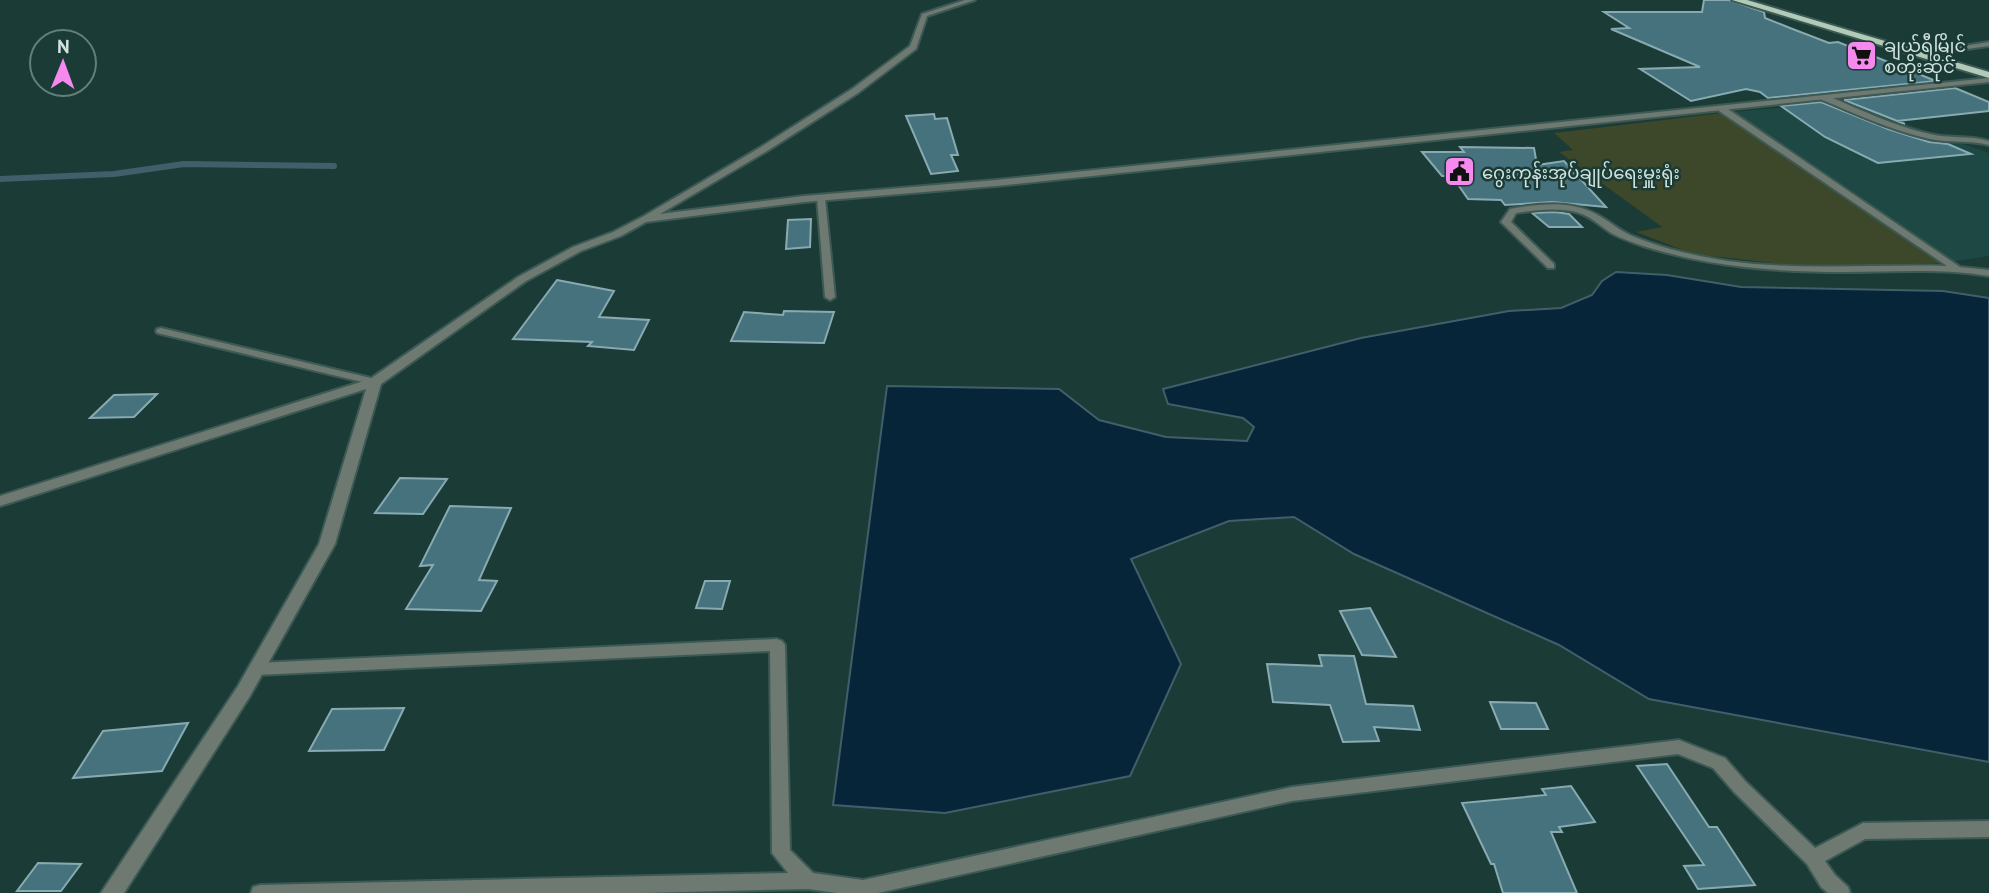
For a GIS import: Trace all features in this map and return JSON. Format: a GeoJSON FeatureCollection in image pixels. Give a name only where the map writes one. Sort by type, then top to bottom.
{"type":"FeatureCollection","features":[{"type":"Feature","properties":{"kind":"highway"},"geometry":{"type":"LineString","coordinates":[[1737,0],[1989,78]]}},
{"type":"Feature","properties":{"kind":"street"},"geometry":{"type":"LineString","coordinates":[[0,501],[375,382],[522,279],[577,249],[617,234],[764,149],[855,91],[913,47],[924,15],[972,0]]}},
{"type":"Feature","properties":{"kind":"street"},"geometry":{"type":"LineString","coordinates":[[643,219],[821,198],[996,183],[1721,109],[1989,78]]}},
{"type":"Feature","properties":{"kind":"street"},"geometry":{"type":"LineString","coordinates":[[112,893],[256,669],[327,544],[375,382]]}},
{"type":"Feature","properties":{"kind":"lane"},"geometry":{"type":"LineString","coordinates":[[1916,54],[1989,44]]}},
{"type":"Feature","properties":{"kind":"lane"},"geometry":{"type":"LineString","coordinates":[[1825,98],[1866,115],[1941,139],[1979,139],[1989,142]]}},
{"type":"Feature","properties":{"kind":"lane"},"geometry":{"type":"LineString","coordinates":[[1721,109],[1955,267]]}},
{"type":"Feature","properties":{"kind":"lane"},"geometry":{"type":"LineString","coordinates":[[821,198],[830,297]]}},
{"type":"Feature","properties":{"kind":"lane"},"geometry":{"type":"LineString","coordinates":[[1551,266],[1506,222],[1513,211],[1544,207],[1580,210],[1600,218],[1613,229],[1640,240],[1674,252],[1718,262],[1821,269],[1955,267],[1989,273]]}},
{"type":"Feature","properties":{"kind":"lane"},"geometry":{"type":"LineString","coordinates":[[161,331],[375,382]]}},
{"type":"Feature","properties":{"kind":"lane"},"geometry":{"type":"LineString","coordinates":[[256,669],[777,645],[782,853],[808,881]]}},
{"type":"Feature","properties":{"kind":"lane"},"geometry":{"type":"LineString","coordinates":[[260,893],[808,881],[863,888],[1292,794],[1679,747],[1719,763],[1813,858],[1828,881],[1841,893]]}},
{"type":"Feature","properties":{"kind":"lane"},"geometry":{"type":"LineString","coordinates":[[1813,858],[1863,831],[1989,829]]}},
{"type":"Feature","properties":{"kind":"shaded area"},"geometry":{"type":"Polygon","coordinates":[[[1844,102],[1989,153],[1989,256],[1943,263],[1722,113],[1844,102]]]}},
{"type":"Feature","properties":{"kind":"shaded area"},"geometry":{"type":"Polygon","coordinates":[[[1616,272],[1667,275],[1741,287],[1943,291],[1989,298],[1989,762],[1649,699],[1559,645],[1354,554],[1294,517],[1229,521],[1131,559],[1181,664],[1130,776],[945,813],[833,805],[887,386],[1059,389],[1099,420],[1166,437],[1247,441],[1254,427],[1243,418],[1168,404],[1163,389],[1361,338],[1509,311],[1561,308],[1592,295],[1602,281],[1616,272]]]}},
{"type":"Feature","properties":{"kind":"green space"},"geometry":{"type":"Polygon","coordinates":[[[1722,113],[1943,263],[1895,267],[1783,264],[1693,254],[1636,232],[1662,227],[1559,152],[1573,150],[1554,133],[1722,113]]]}},
{"type":"Feature","properties":{"kind":"building"},"geometry":{"type":"Polygon","coordinates":[[[1704,0],[1729,0],[1764,12],[1765,18],[1829,43],[1838,42],[1936,81],[1768,98],[1760,92],[1746,89],[1691,101],[1640,69],[1700,67],[1611,29],[1629,28],[1604,12],[1702,12],[1704,0]]]}},
{"type":"Feature","properties":{"kind":"building"},"geometry":{"type":"Polygon","coordinates":[[[1955,88],[1989,102],[1989,111],[1897,121],[1844,100],[1955,88]]]}},
{"type":"Feature","properties":{"kind":"building"},"geometry":{"type":"Polygon","coordinates":[[[1821,102],[1888,129],[1929,142],[1948,144],[1971,154],[1878,163],[1825,137],[1781,106],[1821,102]]]}},
{"type":"Feature","properties":{"kind":"building"},"geometry":{"type":"Polygon","coordinates":[[[934,114],[935,119],[947,118],[958,155],[951,155],[958,171],[931,174],[906,116],[934,114]]]}},
{"type":"Feature","properties":{"kind":"building"},"geometry":{"type":"Polygon","coordinates":[[[1460,147],[1534,148],[1537,165],[1564,161],[1606,207],[1552,202],[1505,205],[1501,200],[1468,199],[1452,176],[1442,176],[1422,152],[1464,152],[1460,147]]]}},
{"type":"Feature","properties":{"kind":"building"},"geometry":{"type":"Polygon","coordinates":[[[1532,213],[1569,214],[1582,227],[1549,227],[1532,213]]]}},
{"type":"Feature","properties":{"kind":"building"},"geometry":{"type":"Polygon","coordinates":[[[811,219],[810,247],[786,249],[788,220],[811,219]]]}},
{"type":"Feature","properties":{"kind":"building"},"geometry":{"type":"Polygon","coordinates":[[[557,280],[614,291],[599,317],[649,320],[634,350],[588,346],[592,342],[513,339],[557,280]]]}},
{"type":"Feature","properties":{"kind":"building"},"geometry":{"type":"Polygon","coordinates":[[[784,311],[834,312],[824,343],[731,341],[744,312],[783,315],[784,311]]]}},
{"type":"Feature","properties":{"kind":"building"},"geometry":{"type":"Polygon","coordinates":[[[157,394],[134,417],[90,418],[114,395],[157,394]]]}},
{"type":"Feature","properties":{"kind":"building"},"geometry":{"type":"Polygon","coordinates":[[[400,478],[447,479],[423,514],[375,513],[400,478]]]}},
{"type":"Feature","properties":{"kind":"building"},"geometry":{"type":"Polygon","coordinates":[[[450,506],[511,508],[479,580],[497,581],[481,611],[406,609],[433,565],[420,566],[450,506]]]}},
{"type":"Feature","properties":{"kind":"building"},"geometry":{"type":"Polygon","coordinates":[[[705,581],[730,581],[722,609],[696,608],[705,581]]]}},
{"type":"Feature","properties":{"kind":"building"},"geometry":{"type":"Polygon","coordinates":[[[1370,608],[1396,657],[1362,655],[1340,611],[1370,608]]]}},
{"type":"Feature","properties":{"kind":"building"},"geometry":{"type":"Polygon","coordinates":[[[1319,655],[1354,656],[1366,704],[1413,706],[1420,730],[1374,727],[1379,741],[1343,742],[1330,705],[1273,702],[1267,664],[1322,666],[1319,655]]]}},
{"type":"Feature","properties":{"kind":"building"},"geometry":{"type":"Polygon","coordinates":[[[1490,702],[1536,703],[1548,729],[1501,729],[1490,702]]]}},
{"type":"Feature","properties":{"kind":"building"},"geometry":{"type":"Polygon","coordinates":[[[404,708],[384,750],[309,751],[332,709],[404,708]]]}},
{"type":"Feature","properties":{"kind":"building"},"geometry":{"type":"Polygon","coordinates":[[[188,723],[162,771],[73,778],[103,731],[188,723]]]}},
{"type":"Feature","properties":{"kind":"building"},"geometry":{"type":"Polygon","coordinates":[[[1667,764],[1709,827],[1717,827],[1755,885],[1698,889],[1684,866],[1704,865],[1637,766],[1667,764]]]}},
{"type":"Feature","properties":{"kind":"building"},"geometry":{"type":"Polygon","coordinates":[[[1571,786],[1595,822],[1559,827],[1562,832],[1551,832],[1577,893],[1503,893],[1494,864],[1491,864],[1462,803],[1546,795],[1542,789],[1571,786]]]}},
{"type":"Feature","properties":{"kind":"building"},"geometry":{"type":"Polygon","coordinates":[[[38,863],[81,864],[61,891],[17,891],[38,863]]]}},
{"type":"Feature","properties":{"kind":"waterway"},"geometry":{"type":"LineString","coordinates":[[0,179],[114,174],[184,164],[334,166]]}},
{"type":"Feature","properties":{"kind":"place","name":"ချယ်ရီမြိုင် စတိုးဆိုင်"},"geometry":{"type":"Point","coordinates":[1861,55]}},
{"type":"Feature","properties":{"kind":"place","name":"ဂွေးကုန်းအုပ်ချုပ်ရေးမှူးရုံး"},"geometry":{"type":"Point","coordinates":[1459,172]}}]}
